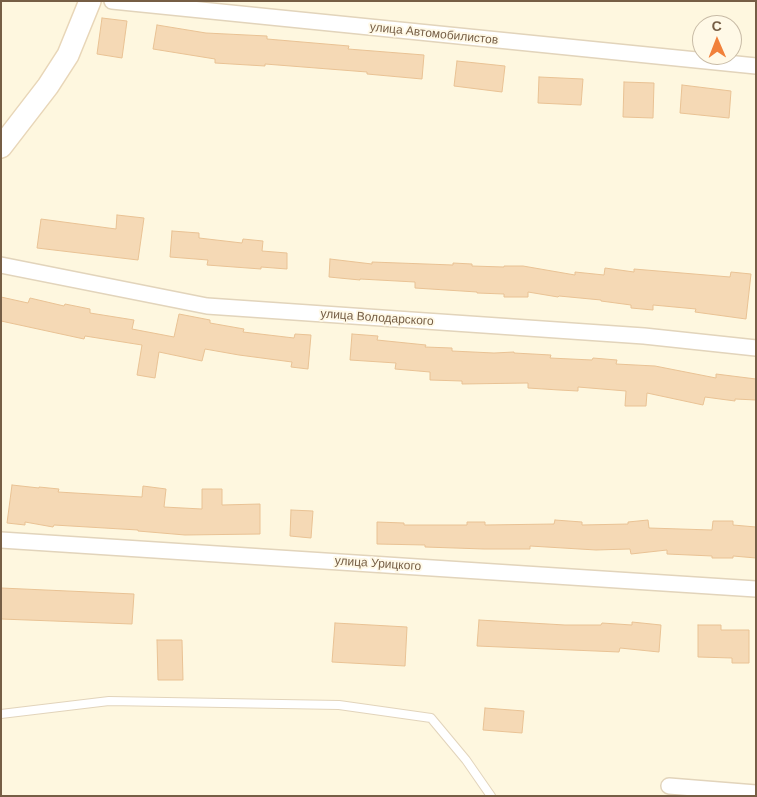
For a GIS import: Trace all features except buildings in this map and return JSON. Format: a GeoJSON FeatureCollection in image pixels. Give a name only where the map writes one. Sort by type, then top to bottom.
{"type":"FeatureCollection","features":[{"type":"Feature","properties":{"kind":"street"},"geometry":{"type":"LineString","coordinates":[[1,147],[48,86],[68,55],[90,1]]}},
{"type":"Feature","properties":{"kind":"street","name":"улица Автомобилистов"},"geometry":{"type":"LineString","coordinates":[[112,1],[756,66]]}},
{"type":"Feature","properties":{"kind":"street","name":"улица Володарского"},"geometry":{"type":"LineString","coordinates":[[1,266],[207,306],[644,336],[756,348]]}},
{"type":"Feature","properties":{"kind":"street","name":"улица Урицкого"},"geometry":{"type":"LineString","coordinates":[[1,540],[756,589]]}},
{"type":"Feature","properties":{"kind":"street"},"geometry":{"type":"LineString","coordinates":[[670,786],[756,793]]}},
{"type":"Feature","properties":{"kind":"lane"},"geometry":{"type":"LineString","coordinates":[[1,714],[109,701],[339,705],[431,718],[466,760],[491,796]]}}]}
